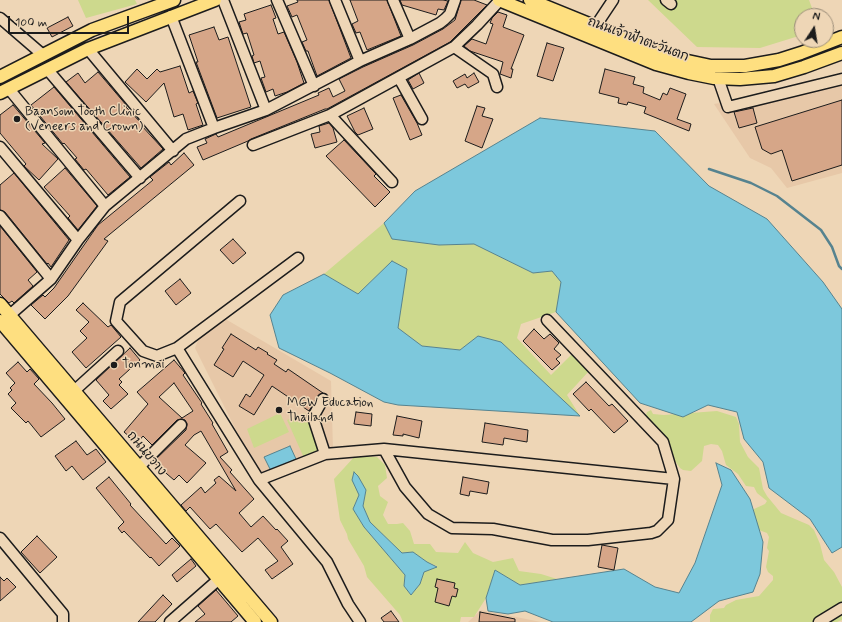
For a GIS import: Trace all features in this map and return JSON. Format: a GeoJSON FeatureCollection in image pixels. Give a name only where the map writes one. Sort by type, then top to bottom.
{"type":"FeatureCollection","features":[{"type":"Feature","properties":{"kind":"main road"},"geometry":{"type":"LineString","coordinates":[[5,91],[88,49],[215,0]]}},
{"type":"Feature","properties":{"kind":"main road","name":"ถนนเจ้าฟ้าตะวันตก"},"geometry":{"type":"LineString","coordinates":[[500,0],[656,64],[689,73],[718,78],[740,79],[774,76],[842,53]]}},
{"type":"Feature","properties":{"kind":"main road","name":"ถนนเจ้าฟ้าตะวันตก"},"geometry":{"type":"LineString","coordinates":[[530,0],[670,56],[697,63],[723,66],[745,66],[779,60],[842,37]]}},
{"type":"Feature","properties":{"kind":"main road"},"geometry":{"type":"LineString","coordinates":[[0,77],[92,30],[168,1]]}},
{"type":"Feature","properties":{"kind":"main road","name":"ถนนขวาง"},"geometry":{"type":"LineString","coordinates":[[0,304],[3,321],[200,548],[271,622]]}},
{"type":"Feature","properties":{"kind":"main road","name":"ถนนขวาง"},"geometry":{"type":"LineString","coordinates":[[3,321],[74,391],[139,467],[200,548],[219,579],[255,622]]}},
{"type":"Feature","properties":{"kind":"street"},"geometry":{"type":"LineString","coordinates":[[223,0],[266,110]]}},
{"type":"Feature","properties":{"kind":"street"},"geometry":{"type":"LineString","coordinates":[[278,0],[314,86]]}},
{"type":"Feature","properties":{"kind":"street"},"geometry":{"type":"LineString","coordinates":[[335,0],[360,61]]}},
{"type":"Feature","properties":{"kind":"street"},"geometry":{"type":"LineString","coordinates":[[393,0],[410,39]]}},
{"type":"Feature","properties":{"kind":"street"},"geometry":{"type":"LineString","coordinates":[[3,321],[51,279],[78,240],[106,206],[186,139],[266,110],[360,61],[410,39],[445,19],[450,14],[455,0]]}},
{"type":"Feature","properties":{"kind":"street"},"geometry":{"type":"LineString","coordinates":[[252,145],[330,115],[454,47],[500,0]]}},
{"type":"Feature","properties":{"kind":"street"},"geometry":{"type":"LineString","coordinates":[[595,26],[613,0]]}},
{"type":"Feature","properties":{"kind":"street"},"geometry":{"type":"LineString","coordinates":[[171,16],[214,128]]}},
{"type":"Feature","properties":{"kind":"street"},"geometry":{"type":"LineString","coordinates":[[0,18],[43,55]]}},
{"type":"Feature","properties":{"kind":"street"},"geometry":{"type":"LineString","coordinates":[[454,47],[494,74],[497,87]]}},
{"type":"Feature","properties":{"kind":"street"},"geometry":{"type":"LineString","coordinates":[[88,49],[173,150]]}},
{"type":"Feature","properties":{"kind":"street"},"geometry":{"type":"LineString","coordinates":[[47,69],[140,178]]}},
{"type":"Feature","properties":{"kind":"street"},"geometry":{"type":"LineString","coordinates":[[399,78],[422,119]]}},
{"type":"Feature","properties":{"kind":"street"},"geometry":{"type":"LineString","coordinates":[[718,78],[728,107],[842,78]]}},
{"type":"Feature","properties":{"kind":"street"},"geometry":{"type":"LineString","coordinates":[[5,91],[106,206]]}},
{"type":"Feature","properties":{"kind":"street"},"geometry":{"type":"LineString","coordinates":[[330,115],[392,182]]}},
{"type":"Feature","properties":{"kind":"street"},"geometry":{"type":"LineString","coordinates":[[0,147],[78,240]]}},
{"type":"Feature","properties":{"kind":"street"},"geometry":{"type":"LineString","coordinates":[[240,200],[120,302],[116,321],[143,351],[157,356],[177,348],[298,258]]}},
{"type":"Feature","properties":{"kind":"street"},"geometry":{"type":"LineString","coordinates":[[0,216],[51,279]]}},
{"type":"Feature","properties":{"kind":"street"},"geometry":{"type":"LineString","coordinates":[[384,449],[405,487],[428,514],[452,528],[493,529],[552,540],[588,540],[652,534],[657,531],[668,520],[674,479],[663,442],[547,320]]}},
{"type":"Feature","properties":{"kind":"street"},"geometry":{"type":"LineString","coordinates":[[177,348],[259,480],[327,562],[348,604],[360,622]]}},
{"type":"Feature","properties":{"kind":"street"},"geometry":{"type":"LineString","coordinates":[[74,391],[118,351]]}},
{"type":"Feature","properties":{"kind":"street"},"geometry":{"type":"LineString","coordinates":[[323,399],[313,418],[325,454]]}},
{"type":"Feature","properties":{"kind":"street"},"geometry":{"type":"LineString","coordinates":[[139,467],[181,425]]}},
{"type":"Feature","properties":{"kind":"street"},"geometry":{"type":"LineString","coordinates":[[259,480],[325,454],[384,449],[674,479]]}},
{"type":"Feature","properties":{"kind":"street"},"geometry":{"type":"LineString","coordinates":[[0,538],[63,614],[63,622]]}},
{"type":"Feature","properties":{"kind":"street"},"geometry":{"type":"LineString","coordinates":[[170,622],[219,579]]}},
{"type":"Feature","properties":{"kind":"street"},"geometry":{"type":"LineString","coordinates":[[819,622],[842,608]]}},
{"type":"Feature","properties":{"kind":"shaded area"},"geometry":{"type":"Polygon","coordinates":[[[842,76],[842,173],[787,188],[771,168],[750,158],[714,104],[783,92],[842,76]]]}},
{"type":"Feature","properties":{"kind":"shaded area","name":"MGW Education Thailand"},"geometry":{"type":"Polygon","coordinates":[[[222,317],[331,381],[333,449],[262,474],[240,438],[195,348],[198,340],[222,317]]]}},
{"type":"Feature","properties":{"kind":"shaded area"},"geometry":{"type":"Polygon","coordinates":[[[481,610],[541,622],[468,622],[481,610]]]}},
{"type":"Feature","properties":{"kind":"green space"},"geometry":{"type":"Polygon","coordinates":[[[78,0],[135,0],[137,4],[86,18],[78,0]]]}},
{"type":"Feature","properties":{"kind":"green space"},"geometry":{"type":"Polygon","coordinates":[[[648,0],[809,0],[812,8],[794,8],[794,37],[760,48],[697,47],[648,0]]]}},
{"type":"Feature","properties":{"kind":"green space"},"geometry":{"type":"Polygon","coordinates":[[[384,223],[392,239],[439,245],[474,244],[533,273],[552,271],[561,282],[556,312],[521,324],[517,338],[551,375],[572,354],[589,371],[567,395],[580,416],[501,342],[478,336],[460,350],[422,346],[398,328],[406,269],[392,261],[358,294],[324,274],[384,223]]]}},
{"type":"Feature","properties":{"kind":"green space"},"geometry":{"type":"Polygon","coordinates":[[[651,410],[653,414],[664,415],[717,411],[736,417],[739,424],[740,442],[748,457],[759,468],[763,489],[767,496],[781,513],[809,525],[814,530],[820,544],[824,560],[834,572],[842,587],[842,620],[837,622],[710,622],[710,615],[713,609],[724,608],[726,605],[736,600],[759,596],[773,580],[773,576],[768,572],[766,567],[769,551],[767,548],[769,537],[767,533],[756,529],[752,519],[754,509],[765,504],[767,501],[757,493],[754,487],[746,486],[738,474],[726,465],[722,451],[718,445],[711,444],[704,446],[702,461],[691,471],[680,468],[645,418],[647,412],[651,410]]]}},
{"type":"Feature","properties":{"kind":"green space"},"geometry":{"type":"Polygon","coordinates":[[[280,413],[289,432],[254,448],[247,429],[280,413]]]}},
{"type":"Feature","properties":{"kind":"green space"},"geometry":{"type":"Polygon","coordinates":[[[305,413],[321,450],[304,458],[287,420],[305,413]]]}},
{"type":"Feature","properties":{"kind":"green space"},"geometry":{"type":"Polygon","coordinates":[[[355,456],[377,457],[385,465],[387,478],[378,486],[380,496],[388,502],[383,515],[388,524],[403,523],[410,531],[414,544],[430,544],[436,552],[458,553],[465,542],[473,553],[493,562],[513,558],[519,571],[541,574],[557,579],[520,585],[495,570],[486,598],[474,617],[461,617],[460,622],[403,622],[400,615],[367,577],[364,566],[348,539],[340,520],[334,479],[355,456]],[[366,490],[359,495],[353,509],[364,527],[405,575],[404,586],[411,595],[420,584],[424,572],[437,566],[427,562],[413,552],[402,553],[370,522],[363,506],[366,490]]]}},
{"type":"Feature","properties":{"kind":"water"},"geometry":{"type":"Polygon","coordinates":[[[540,118],[655,131],[709,186],[767,219],[823,282],[842,309],[842,547],[832,553],[810,519],[769,488],[763,462],[744,439],[737,412],[708,405],[683,417],[640,403],[556,312],[561,282],[552,271],[533,273],[474,244],[439,245],[392,239],[384,223],[415,191],[540,118]]]}},
{"type":"Feature","properties":{"kind":"water"},"geometry":{"type":"Polygon","coordinates":[[[392,261],[407,269],[398,328],[422,346],[460,350],[478,336],[501,342],[580,416],[398,405],[384,402],[279,348],[270,315],[283,295],[324,274],[358,294],[392,261]]]}},
{"type":"Feature","properties":{"kind":"water"},"geometry":{"type":"Polygon","coordinates":[[[290,446],[296,459],[271,471],[264,457],[290,446]]]}},
{"type":"Feature","properties":{"kind":"water"},"geometry":{"type":"Polygon","coordinates":[[[716,463],[731,470],[750,499],[763,542],[760,574],[753,592],[719,601],[691,622],[553,622],[525,611],[508,614],[488,611],[486,598],[495,570],[520,585],[624,569],[655,587],[679,593],[695,563],[722,485],[716,463]]]}},
{"type":"Feature","properties":{"kind":"water"},"geometry":{"type":"Polygon","coordinates":[[[354,472],[366,490],[363,506],[370,522],[402,553],[413,552],[437,567],[424,572],[420,584],[411,595],[404,586],[405,575],[364,527],[353,509],[359,495],[352,480],[354,472]]]}},
{"type":"Feature","properties":{"kind":"building"},"geometry":{"type":"Polygon","coordinates":[[[297,0],[329,0],[351,58],[317,76],[308,51],[306,51],[302,42],[307,40],[297,15],[292,17],[287,6],[298,2],[297,0]]]}},
{"type":"Feature","properties":{"kind":"building"},"geometry":{"type":"Polygon","coordinates":[[[350,0],[387,0],[401,36],[367,50],[360,32],[356,33],[352,24],[358,21],[350,0]]]}},
{"type":"Feature","properties":{"kind":"building"},"geometry":{"type":"Polygon","coordinates":[[[400,0],[448,1],[444,10],[438,9],[436,15],[402,5],[400,0]]]}},
{"type":"Feature","properties":{"kind":"building"},"geometry":{"type":"Polygon","coordinates":[[[461,0],[474,0],[487,5],[450,42],[327,109],[203,160],[197,147],[207,143],[205,139],[216,134],[218,137],[319,95],[318,93],[329,88],[333,97],[345,91],[339,79],[413,45],[443,29],[455,20],[461,0]]]}},
{"type":"Feature","properties":{"kind":"building"},"geometry":{"type":"Polygon","coordinates":[[[271,5],[276,18],[273,19],[278,34],[284,32],[304,83],[287,92],[275,96],[273,89],[266,92],[261,78],[265,77],[260,61],[254,63],[252,56],[254,55],[247,33],[243,34],[239,22],[246,20],[244,14],[271,5]]]}},
{"type":"Feature","properties":{"kind":"building"},"geometry":{"type":"Polygon","coordinates":[[[498,12],[507,15],[503,27],[524,35],[511,69],[513,69],[511,78],[500,74],[503,62],[470,51],[464,46],[472,39],[486,44],[493,24],[490,23],[492,18],[498,12]]]}},
{"type":"Feature","properties":{"kind":"building"},"geometry":{"type":"Polygon","coordinates":[[[68,17],[73,26],[52,37],[47,28],[68,17]]]}},
{"type":"Feature","properties":{"kind":"building"},"geometry":{"type":"Polygon","coordinates":[[[214,27],[219,40],[228,37],[251,107],[217,118],[196,62],[198,62],[189,35],[214,27]]]}},
{"type":"Feature","properties":{"kind":"building"},"geometry":{"type":"Polygon","coordinates":[[[547,43],[564,48],[553,81],[537,76],[547,43]]]}},
{"type":"Feature","properties":{"kind":"building"},"geometry":{"type":"Polygon","coordinates":[[[180,66],[189,93],[193,91],[198,103],[196,104],[203,125],[188,130],[183,114],[174,117],[164,83],[146,102],[125,82],[137,69],[147,79],[157,69],[160,72],[180,66]]]}},
{"type":"Feature","properties":{"kind":"building"},"geometry":{"type":"Polygon","coordinates":[[[605,69],[635,77],[633,84],[644,87],[643,93],[660,100],[663,93],[667,95],[670,88],[686,94],[677,119],[691,124],[689,131],[644,113],[646,107],[628,102],[627,105],[618,103],[619,98],[599,93],[605,69]]]}},
{"type":"Feature","properties":{"kind":"building"},"geometry":{"type":"Polygon","coordinates":[[[98,72],[127,106],[126,107],[142,124],[141,125],[163,149],[141,168],[66,82],[78,73],[85,83],[98,72]]]}},
{"type":"Feature","properties":{"kind":"building"},"geometry":{"type":"Polygon","coordinates":[[[419,73],[424,83],[413,89],[408,80],[419,73]]]}},
{"type":"Feature","properties":{"kind":"building"},"geometry":{"type":"Polygon","coordinates":[[[474,73],[479,82],[468,88],[465,84],[457,88],[453,81],[465,74],[467,78],[474,73]]]}},
{"type":"Feature","properties":{"kind":"building"},"geometry":{"type":"Polygon","coordinates":[[[54,87],[130,177],[108,195],[86,169],[84,170],[75,159],[77,158],[64,143],[63,144],[31,105],[54,87]]]}},
{"type":"Feature","properties":{"kind":"building"},"geometry":{"type":"Polygon","coordinates":[[[401,95],[422,135],[410,140],[393,98],[401,95]]]}},
{"type":"Feature","properties":{"kind":"building"},"geometry":{"type":"Polygon","coordinates":[[[842,100],[842,165],[792,181],[782,150],[771,154],[762,149],[755,127],[842,100]]]}},
{"type":"Feature","properties":{"kind":"building"},"geometry":{"type":"Polygon","coordinates":[[[13,105],[45,143],[42,144],[58,159],[39,180],[24,166],[26,164],[0,133],[0,115],[13,105]]]}},
{"type":"Feature","properties":{"kind":"building"},"geometry":{"type":"Polygon","coordinates":[[[477,106],[485,108],[482,116],[493,119],[482,148],[465,141],[477,106]]]}},
{"type":"Feature","properties":{"kind":"building"},"geometry":{"type":"Polygon","coordinates":[[[364,108],[373,129],[358,135],[347,116],[364,108]]]}},
{"type":"Feature","properties":{"kind":"building"},"geometry":{"type":"Polygon","coordinates":[[[753,108],[757,123],[739,128],[734,112],[753,108]]]}},
{"type":"Feature","properties":{"kind":"building"},"geometry":{"type":"Polygon","coordinates":[[[329,123],[333,128],[337,142],[315,148],[311,134],[320,132],[319,126],[329,123]]]}},
{"type":"Feature","properties":{"kind":"building"},"geometry":{"type":"Polygon","coordinates":[[[344,140],[376,174],[374,176],[390,192],[375,207],[326,156],[344,140]]]}},
{"type":"Feature","properties":{"kind":"building"},"geometry":{"type":"Polygon","coordinates":[[[184,153],[194,165],[104,239],[108,241],[68,296],[45,319],[31,305],[43,295],[45,297],[54,288],[98,225],[153,180],[150,177],[169,162],[171,165],[184,153]]]}},
{"type":"Feature","properties":{"kind":"building"},"geometry":{"type":"Polygon","coordinates":[[[65,168],[97,206],[78,230],[68,218],[70,216],[44,187],[65,168]]]}},
{"type":"Feature","properties":{"kind":"building"},"geometry":{"type":"Polygon","coordinates":[[[14,173],[69,240],[51,267],[5,212],[0,210],[0,185],[14,173]]]}},
{"type":"Feature","properties":{"kind":"building"},"geometry":{"type":"Polygon","coordinates":[[[0,226],[37,272],[28,280],[33,286],[14,303],[12,301],[9,303],[0,294],[0,226]]]}},
{"type":"Feature","properties":{"kind":"building"},"geometry":{"type":"Polygon","coordinates":[[[233,239],[246,253],[233,264],[220,250],[233,239]]]}},
{"type":"Feature","properties":{"kind":"building"},"geometry":{"type":"Polygon","coordinates":[[[180,279],[191,293],[176,305],[165,291],[180,279]]]}},
{"type":"Feature","properties":{"kind":"building"},"geometry":{"type":"Polygon","coordinates":[[[83,303],[108,327],[111,325],[121,337],[86,368],[72,352],[87,338],[80,331],[89,322],[76,310],[83,303]]]}},
{"type":"Feature","properties":{"kind":"building"},"geometry":{"type":"Polygon","coordinates":[[[534,329],[544,339],[550,334],[559,343],[554,349],[561,355],[556,359],[560,363],[552,370],[523,341],[534,329]]]}},
{"type":"Feature","properties":{"kind":"building"},"geometry":{"type":"Polygon","coordinates":[[[231,334],[256,350],[258,347],[268,353],[267,354],[277,360],[274,364],[286,372],[288,369],[323,393],[318,396],[309,411],[272,386],[254,415],[239,406],[246,394],[250,397],[264,375],[243,361],[233,377],[214,365],[231,334]]]}},
{"type":"Feature","properties":{"kind":"building"},"geometry":{"type":"Polygon","coordinates":[[[130,348],[140,360],[119,379],[122,382],[119,385],[128,394],[111,409],[103,401],[109,395],[96,380],[130,348]]]}},
{"type":"Feature","properties":{"kind":"building"},"geometry":{"type":"Polygon","coordinates":[[[174,360],[185,373],[183,375],[202,403],[201,404],[228,452],[220,457],[232,470],[230,472],[254,499],[239,513],[251,527],[263,516],[276,530],[277,529],[288,541],[281,547],[293,564],[272,579],[265,570],[278,561],[258,538],[242,552],[216,524],[210,529],[190,507],[186,511],[181,505],[201,487],[205,493],[216,483],[214,480],[219,476],[236,491],[201,431],[194,435],[185,445],[206,463],[187,483],[179,475],[174,480],[153,462],[186,430],[187,424],[185,420],[177,420],[152,445],[143,436],[137,443],[124,432],[148,404],[137,392],[174,360]],[[174,383],[159,397],[182,418],[193,411],[174,383]]]}},
{"type":"Feature","properties":{"kind":"building"},"geometry":{"type":"Polygon","coordinates":[[[18,362],[27,372],[30,369],[39,379],[34,384],[65,419],[41,437],[28,421],[26,423],[11,408],[16,403],[8,394],[12,390],[10,388],[15,383],[6,373],[18,362]]]}},
{"type":"Feature","properties":{"kind":"building"},"geometry":{"type":"Polygon","coordinates":[[[586,382],[609,406],[612,404],[628,421],[614,433],[591,409],[589,411],[573,394],[586,382]]]}},
{"type":"Feature","properties":{"kind":"building"},"geometry":{"type":"Polygon","coordinates":[[[356,412],[372,414],[371,426],[354,424],[356,412]]]}},
{"type":"Feature","properties":{"kind":"building"},"geometry":{"type":"Polygon","coordinates":[[[397,416],[422,421],[419,438],[403,434],[403,436],[393,435],[397,416]]]}},
{"type":"Feature","properties":{"kind":"building"},"geometry":{"type":"Polygon","coordinates":[[[485,423],[528,430],[527,442],[504,438],[503,445],[482,442],[485,423]]]}},
{"type":"Feature","properties":{"kind":"building"},"geometry":{"type":"Polygon","coordinates":[[[76,441],[87,455],[96,449],[106,462],[83,480],[72,466],[66,471],[55,456],[76,441]]]}},
{"type":"Feature","properties":{"kind":"building"},"geometry":{"type":"Polygon","coordinates":[[[109,477],[131,504],[130,505],[166,544],[172,538],[180,546],[159,566],[124,531],[122,533],[118,528],[124,522],[96,488],[109,477]]]}},
{"type":"Feature","properties":{"kind":"building"},"geometry":{"type":"Polygon","coordinates":[[[463,477],[489,482],[487,494],[470,491],[469,496],[460,494],[463,477]]]}},
{"type":"Feature","properties":{"kind":"building"},"geometry":{"type":"Polygon","coordinates":[[[37,536],[57,557],[40,573],[21,552],[37,536]]]}},
{"type":"Feature","properties":{"kind":"building"},"geometry":{"type":"Polygon","coordinates":[[[602,545],[618,548],[614,570],[598,567],[602,545]]]}},
{"type":"Feature","properties":{"kind":"building"},"geometry":{"type":"Polygon","coordinates":[[[191,559],[196,566],[177,582],[172,575],[191,559]]]}},
{"type":"Feature","properties":{"kind":"building"},"geometry":{"type":"Polygon","coordinates":[[[0,577],[4,581],[7,578],[16,587],[0,601],[0,577]]]}},
{"type":"Feature","properties":{"kind":"building"},"geometry":{"type":"Polygon","coordinates":[[[437,579],[455,583],[454,588],[458,589],[456,597],[452,596],[449,606],[435,602],[438,588],[435,587],[437,579]]]}},
{"type":"Feature","properties":{"kind":"building"},"geometry":{"type":"Polygon","coordinates":[[[216,590],[238,616],[231,622],[195,622],[205,614],[198,606],[216,590]]]}},
{"type":"Feature","properties":{"kind":"building"},"geometry":{"type":"Polygon","coordinates":[[[163,595],[172,604],[155,622],[138,622],[163,595]]]}},
{"type":"Feature","properties":{"kind":"building"},"geometry":{"type":"Polygon","coordinates":[[[391,611],[399,622],[384,622],[381,618],[391,611]]]}},
{"type":"Feature","properties":{"kind":"building"},"geometry":{"type":"Polygon","coordinates":[[[480,612],[515,619],[515,622],[479,622],[480,612]]]}},
{"type":"Feature","properties":{"kind":"waterway"},"geometry":{"type":"LineString","coordinates":[[709,169],[751,183],[777,196],[821,230],[832,247],[839,266],[842,269]]}},
{"type":"Feature","properties":{"kind":"place","name":"Baansom Tooth Clinic (Veneers and Crown)"},"geometry":{"type":"Point","coordinates":[17,119]}},
{"type":"Feature","properties":{"kind":"place","name":"Tonmai"},"geometry":{"type":"Point","coordinates":[114,365]}},
{"type":"Feature","properties":{"kind":"place","name":"MGW Education Thailand"},"geometry":{"type":"Point","coordinates":[279,410]}}]}
